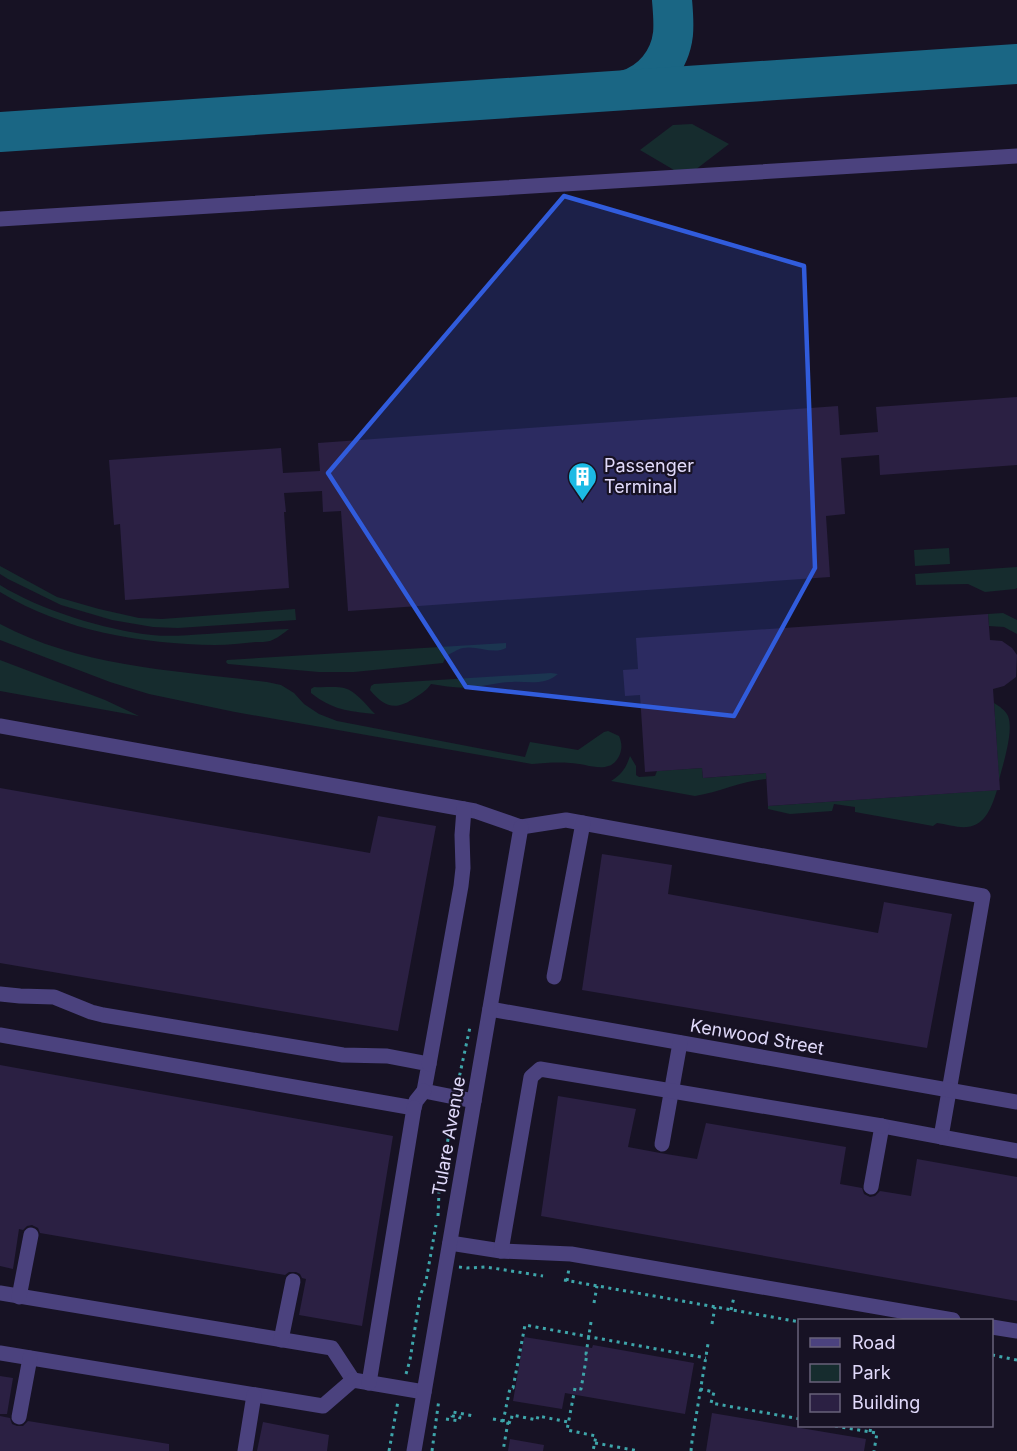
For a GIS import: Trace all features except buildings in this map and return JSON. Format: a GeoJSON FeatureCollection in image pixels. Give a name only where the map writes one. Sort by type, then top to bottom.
{"type":"FeatureCollection","features":[{"type":"Feature","properties":{"kind":"street"},"geometry":{"type":"LineString","coordinates":[[0,219],[1017,156]]}},
{"type":"Feature","properties":{"kind":"street"},"geometry":{"type":"LineString","coordinates":[[0,726],[475,811],[521,827],[566,820],[983,896],[941,1137]]}},
{"type":"Feature","properties":{"kind":"street"},"geometry":{"type":"LineString","coordinates":[[369,1383],[414,1108],[423,1091],[429,1064],[462,877],[464,809]]}},
{"type":"Feature","properties":{"kind":"street"},"geometry":{"type":"LineString","coordinates":[[554,977],[583,823]]}},
{"type":"Feature","properties":{"kind":"street","name":"Tulare Avenue"},"geometry":{"type":"LineString","coordinates":[[414,1451],[521,827]]}},
{"type":"Feature","properties":{"kind":"street"},"geometry":{"type":"LineString","coordinates":[[0,994],[54,997],[103,1015],[343,1055],[387,1056],[429,1064]]}},
{"type":"Feature","properties":{"kind":"street","name":"Kenwood Street"},"geometry":{"type":"LineString","coordinates":[[490,1009],[1017,1102]]}},
{"type":"Feature","properties":{"kind":"street"},"geometry":{"type":"LineString","coordinates":[[0,1035],[414,1108]]}},
{"type":"Feature","properties":{"kind":"street"},"geometry":{"type":"LineString","coordinates":[[662,1144],[680,1043]]}},
{"type":"Feature","properties":{"kind":"street"},"geometry":{"type":"LineString","coordinates":[[501,1251],[531,1077],[540,1069],[1017,1151]]}},
{"type":"Feature","properties":{"kind":"street"},"geometry":{"type":"LineString","coordinates":[[423,1091],[474,1101]]}},
{"type":"Feature","properties":{"kind":"street"},"geometry":{"type":"LineString","coordinates":[[872,1187],[882,1126]]}},
{"type":"Feature","properties":{"kind":"street"},"geometry":{"type":"LineString","coordinates":[[19,1297],[31,1235]]}},
{"type":"Feature","properties":{"kind":"street"},"geometry":{"type":"LineString","coordinates":[[450,1243],[501,1251],[571,1254],[947,1319]]}},
{"type":"Feature","properties":{"kind":"street"},"geometry":{"type":"LineString","coordinates":[[281,1340],[293,1281]]}},
{"type":"Feature","properties":{"kind":"street"},"geometry":{"type":"LineString","coordinates":[[0,1293],[332,1348],[353,1380],[424,1392]]}},
{"type":"Feature","properties":{"kind":"street"},"geometry":{"type":"LineString","coordinates":[[993,1327],[1017,1331]]}},
{"type":"Feature","properties":{"kind":"street"},"geometry":{"type":"LineString","coordinates":[[0,1353],[323,1406],[353,1380]]}},
{"type":"Feature","properties":{"kind":"street"},"geometry":{"type":"LineString","coordinates":[[19,1418],[30,1358]]}},
{"type":"Feature","properties":{"kind":"street"},"geometry":{"type":"LineString","coordinates":[[245,1451],[254,1395]]}},
{"type":"Feature","properties":{"kind":"path"},"geometry":{"type":"LineString","coordinates":[[389,1451],[396,1407],[410,1360],[420,1296],[426,1281],[455,1097],[472,1017],[474,1012],[490,1009]]}},
{"type":"Feature","properties":{"kind":"path"},"geometry":{"type":"LineString","coordinates":[[570,1262],[565,1280],[798,1322]]}},
{"type":"Feature","properties":{"kind":"path"},"geometry":{"type":"LineString","coordinates":[[459,1267],[486,1267],[543,1276]]}},
{"type":"Feature","properties":{"kind":"path"},"geometry":{"type":"LineString","coordinates":[[594,1303],[597,1286]]}},
{"type":"Feature","properties":{"kind":"path"},"geometry":{"type":"LineString","coordinates":[[731,1310],[735,1290]]}},
{"type":"Feature","properties":{"kind":"path"},"geometry":{"type":"LineString","coordinates":[[712,1324],[715,1307]]}},
{"type":"Feature","properties":{"kind":"path"},"geometry":{"type":"LineString","coordinates":[[591,1322],[581,1389],[575,1388],[567,1430],[596,1436],[593,1451]]}},
{"type":"Feature","properties":{"kind":"path"},"geometry":{"type":"LineString","coordinates":[[503,1451],[510,1388],[513,1388],[525,1325],[706,1358]]}},
{"type":"Feature","properties":{"kind":"path"},"geometry":{"type":"LineString","coordinates":[[691,1451],[708,1344]]}},
{"type":"Feature","properties":{"kind":"path"},"geometry":{"type":"LineString","coordinates":[[993,1355],[1017,1360]]}},
{"type":"Feature","properties":{"kind":"path"},"geometry":{"type":"LineString","coordinates":[[700,1389],[714,1392],[711,1403],[798,1419]]}},
{"type":"Feature","properties":{"kind":"path"},"geometry":{"type":"LineString","coordinates":[[446,1419],[459,1421],[460,1417],[452,1416],[453,1412],[474,1416]]}},
{"type":"Feature","properties":{"kind":"path"},"geometry":{"type":"LineString","coordinates":[[493,1419],[511,1423],[512,1415],[537,1419],[538,1416],[569,1422]]}},
{"type":"Feature","properties":{"kind":"path"},"geometry":{"type":"LineString","coordinates":[[845,1427],[877,1433],[874,1451]]}},
{"type":"Feature","properties":{"kind":"path"},"geometry":{"type":"LineString","coordinates":[[870,1432],[871,1427]]}},
{"type":"Feature","properties":{"kind":"path"},"geometry":{"type":"LineString","coordinates":[[595,1443],[639,1451]]}},
{"type":"Feature","properties":{"kind":"highlighted area"},"geometry":{"type":"Polygon","coordinates":[[[564,196],[804,266],[815,568],[734,716],[466,687],[328,473],[564,196]]]}},
{"type":"Feature","properties":{"kind":"green space"},"geometry":{"type":"Polygon","coordinates":[[[692,124],[729,144],[695,170],[674,170],[640,150],[673,125],[692,124]]]}},
{"type":"Feature","properties":{"kind":"green space"},"geometry":{"type":"Polygon","coordinates":[[[949,548],[950,564],[915,566],[914,550],[949,548]]]}},
{"type":"Feature","properties":{"kind":"green space"},"geometry":{"type":"Polygon","coordinates":[[[0,566],[57,597],[139,618],[162,619],[295,609],[296,620],[178,628],[153,627],[112,620],[61,605],[0,574],[0,566]]]}},
{"type":"Feature","properties":{"kind":"green space"},"geometry":{"type":"Polygon","coordinates":[[[1017,567],[1017,588],[1015,589],[985,592],[968,584],[916,585],[915,574],[1017,567]]]}},
{"type":"Feature","properties":{"kind":"green space"},"geometry":{"type":"Polygon","coordinates":[[[0,585],[34,603],[73,618],[114,629],[152,635],[172,636],[289,629],[270,641],[225,645],[159,642],[131,638],[77,626],[50,617],[0,592],[0,585]]]}},
{"type":"Feature","properties":{"kind":"green space"},"geometry":{"type":"Polygon","coordinates":[[[1003,613],[1017,620],[1017,634],[1004,627],[989,626],[988,614],[1003,613]]]}},
{"type":"Feature","properties":{"kind":"green space"},"geometry":{"type":"Polygon","coordinates":[[[0,624],[63,650],[96,658],[130,665],[281,685],[319,714],[337,721],[525,757],[530,742],[578,750],[608,731],[619,736],[621,750],[616,761],[605,767],[565,763],[532,764],[235,712],[149,694],[110,682],[0,640],[0,624]]]}},
{"type":"Feature","properties":{"kind":"green space"},"geometry":{"type":"Polygon","coordinates":[[[506,643],[506,648],[496,651],[468,647],[461,649],[446,656],[443,663],[354,672],[319,672],[226,662],[227,660],[506,643]]]}},
{"type":"Feature","properties":{"kind":"green space"},"geometry":{"type":"Polygon","coordinates":[[[0,660],[105,700],[139,716],[0,691],[0,660]]]}},
{"type":"Feature","properties":{"kind":"green space"},"geometry":{"type":"Polygon","coordinates":[[[558,674],[553,678],[536,682],[507,682],[463,688],[431,684],[416,697],[397,706],[386,704],[370,690],[374,684],[558,674]]]}},
{"type":"Feature","properties":{"kind":"green space"},"geometry":{"type":"Polygon","coordinates":[[[314,687],[344,688],[353,692],[375,714],[348,711],[334,706],[311,693],[314,687]]]}},
{"type":"Feature","properties":{"kind":"green space"},"geometry":{"type":"Polygon","coordinates":[[[994,703],[1005,712],[1010,722],[1007,748],[999,780],[994,703]]]}},
{"type":"Feature","properties":{"kind":"green space"},"geometry":{"type":"Polygon","coordinates":[[[630,756],[636,766],[636,775],[639,777],[655,776],[657,771],[702,768],[703,778],[766,773],[766,779],[695,796],[611,781],[623,770],[630,756]]]}},
{"type":"Feature","properties":{"kind":"green space"},"geometry":{"type":"Polygon","coordinates":[[[997,790],[984,819],[967,827],[937,823],[933,826],[855,812],[855,807],[834,804],[832,811],[790,814],[768,809],[768,806],[997,790]]]}},
{"type":"Feature","properties":{"kind":"taxiway"},"geometry":{"type":"LineString","coordinates":[[626,90],[652,76],[664,61],[673,34],[672,0]]}},
{"type":"Feature","properties":{"kind":"taxiway"},"geometry":{"type":"LineString","coordinates":[[0,132],[1017,64]]}},
{"type":"Feature","properties":{"kind":"place","name":"Passenger Terminal"},"geometry":{"type":"Point","coordinates":[583,502]}}]}
